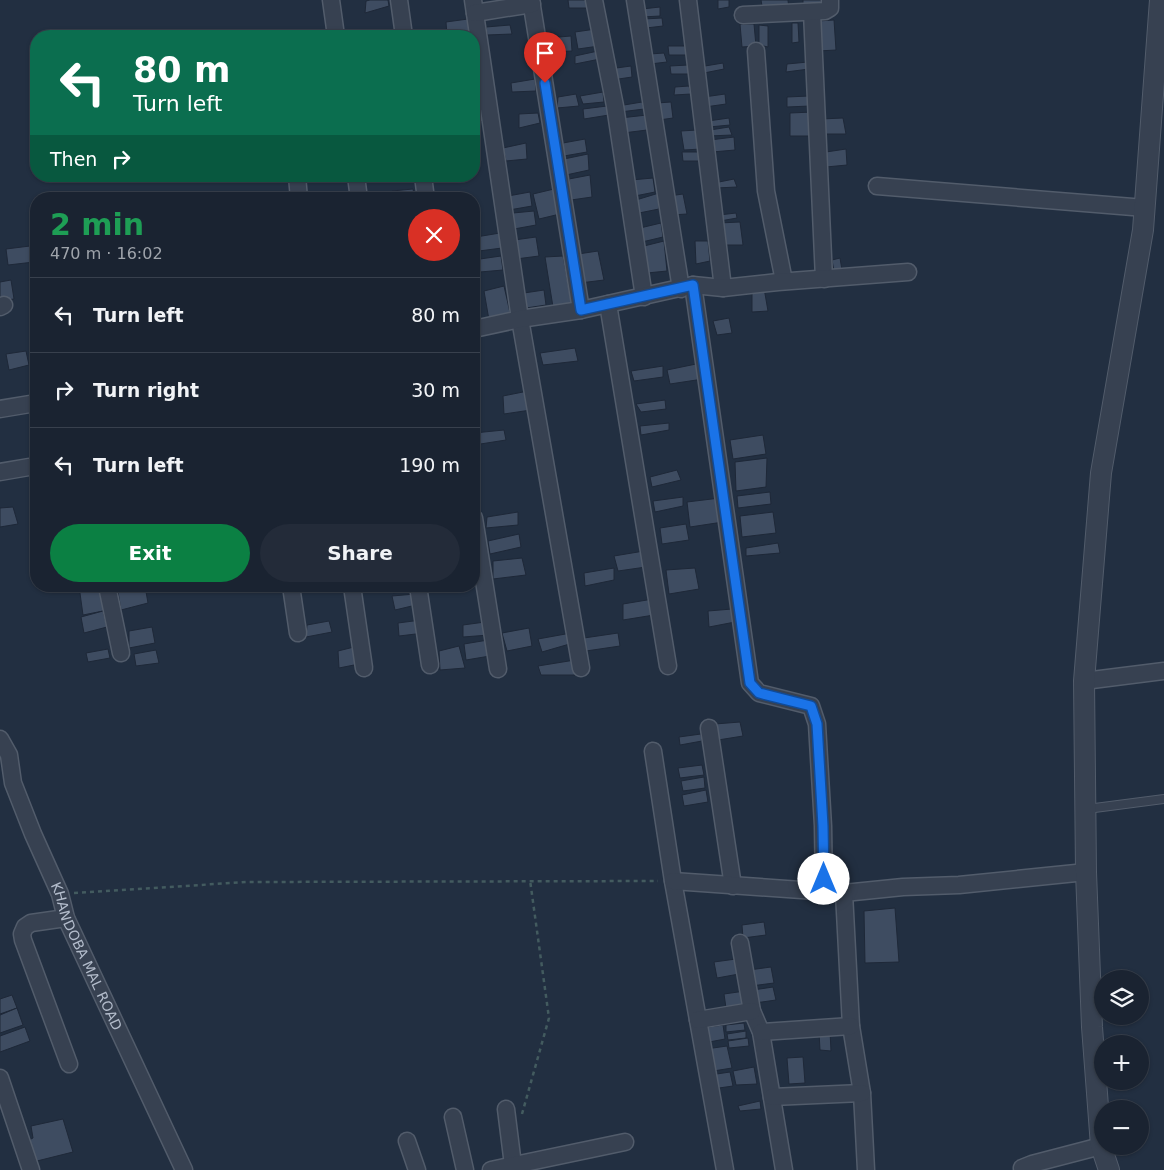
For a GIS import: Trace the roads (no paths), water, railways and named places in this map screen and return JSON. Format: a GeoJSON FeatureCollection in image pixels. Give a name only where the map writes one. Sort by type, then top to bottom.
{"type":"FeatureCollection","features":[{"type":"Feature","properties":{"kind":"street"},"geometry":{"type":"LineString","coordinates":[[331,0],[335,30]]}},
{"type":"Feature","properties":{"kind":"street"},"geometry":{"type":"LineString","coordinates":[[399,0],[403,30]]}},
{"type":"Feature","properties":{"kind":"street"},"geometry":{"type":"LineString","coordinates":[[594,0],[615,106],[644,297]]}},
{"type":"Feature","properties":{"kind":"street"},"geometry":{"type":"LineString","coordinates":[[635,0],[687,287],[750,683],[759,693],[811,706],[817,724],[823,826],[824,890]]}},
{"type":"Feature","properties":{"kind":"street"},"geometry":{"type":"LineString","coordinates":[[688,0],[723,288]]}},
{"type":"Feature","properties":{"kind":"street"},"geometry":{"type":"LineString","coordinates":[[743,15],[825,11],[830,8],[830,0]]}},
{"type":"Feature","properties":{"kind":"street"},"geometry":{"type":"LineString","coordinates":[[1098,1100],[1092,1027],[1086,872],[1084,681],[1101,473],[1143,230],[1160,0]]}},
{"type":"Feature","properties":{"kind":"street"},"geometry":{"type":"LineString","coordinates":[[477,30],[474,7],[532,2],[581,310]]}},
{"type":"Feature","properties":{"kind":"street"},"geometry":{"type":"LineString","coordinates":[[812,12],[824,279]]}},
{"type":"Feature","properties":{"kind":"street"},"geometry":{"type":"LineString","coordinates":[[480,48],[520,318],[581,668]]}},
{"type":"Feature","properties":{"kind":"street"},"geometry":{"type":"LineString","coordinates":[[756,51],[766,191],[784,282]]}},
{"type":"Feature","properties":{"kind":"street"},"geometry":{"type":"LineString","coordinates":[[877,186],[1144,208]]}},
{"type":"Feature","properties":{"kind":"street"},"geometry":{"type":"LineString","coordinates":[[480,328],[520,318],[581,310],[687,287],[723,288],[908,272]]}},
{"type":"Feature","properties":{"kind":"street"},"geometry":{"type":"LineString","coordinates":[[608,304],[668,666]]}},
{"type":"Feature","properties":{"kind":"street"},"geometry":{"type":"LineString","coordinates":[[0,409],[30,404]]}},
{"type":"Feature","properties":{"kind":"street"},"geometry":{"type":"LineString","coordinates":[[0,472],[29,468]]}},
{"type":"Feature","properties":{"kind":"street"},"geometry":{"type":"LineString","coordinates":[[480,556],[498,669]]}},
{"type":"Feature","properties":{"kind":"street"},"geometry":{"type":"LineString","coordinates":[[108,592],[120,653]]}},
{"type":"Feature","properties":{"kind":"street"},"geometry":{"type":"LineString","coordinates":[[291,592],[298,633]]}},
{"type":"Feature","properties":{"kind":"street"},"geometry":{"type":"LineString","coordinates":[[353,592],[364,668]]}},
{"type":"Feature","properties":{"kind":"street"},"geometry":{"type":"LineString","coordinates":[[419,592],[430,665]]}},
{"type":"Feature","properties":{"kind":"street"},"geometry":{"type":"LineString","coordinates":[[1084,681],[1164,671]]}},
{"type":"Feature","properties":{"kind":"street"},"geometry":{"type":"LineString","coordinates":[[709,728],[733,886]]}},
{"type":"Feature","properties":{"kind":"street","name":"KHANDOBA MAL ROAD"},"geometry":{"type":"LineString","coordinates":[[0,739],[9,755],[13,782],[32,834],[60,894],[66,918],[184,1170]]}},
{"type":"Feature","properties":{"kind":"street"},"geometry":{"type":"LineString","coordinates":[[653,752],[673,881],[724,1170]]}},
{"type":"Feature","properties":{"kind":"street"},"geometry":{"type":"LineString","coordinates":[[673,881],[824,890],[844,893],[903,887],[959,885],[1086,872]]}},
{"type":"Feature","properties":{"kind":"street"},"geometry":{"type":"LineString","coordinates":[[844,893],[851,1026],[862,1093],[866,1170]]}},
{"type":"Feature","properties":{"kind":"street"},"geometry":{"type":"LineString","coordinates":[[66,918],[31,923],[25,927],[22,934],[69,1064]]}},
{"type":"Feature","properties":{"kind":"street"},"geometry":{"type":"LineString","coordinates":[[740,943],[752,1011],[761,1032],[784,1170]]}},
{"type":"Feature","properties":{"kind":"street"},"geometry":{"type":"LineString","coordinates":[[698,1020],[752,1011]]}},
{"type":"Feature","properties":{"kind":"street"},"geometry":{"type":"LineString","coordinates":[[761,1032],[851,1026]]}},
{"type":"Feature","properties":{"kind":"street"},"geometry":{"type":"LineString","coordinates":[[0,1078],[31,1170]]}},
{"type":"Feature","properties":{"kind":"street"},"geometry":{"type":"LineString","coordinates":[[772,1097],[862,1093]]}},
{"type":"Feature","properties":{"kind":"street"},"geometry":{"type":"LineString","coordinates":[[506,1109],[513,1165]]}},
{"type":"Feature","properties":{"kind":"street"},"geometry":{"type":"LineString","coordinates":[[453,1118],[465,1170]]}},
{"type":"Feature","properties":{"kind":"street"},"geometry":{"type":"LineString","coordinates":[[407,1141],[416,1170]]}},
{"type":"Feature","properties":{"kind":"street"},"geometry":{"type":"LineString","coordinates":[[491,1170],[625,1142]]}},
{"type":"Feature","properties":{"kind":"street"},"geometry":{"type":"LineString","coordinates":[[1022,1170],[1022,1168],[1032,1164],[1094,1148]]}},
{"type":"Feature","properties":{"kind":"street"},"geometry":{"type":"LineString","coordinates":[[1104,1155],[1110,1170]]}},
{"type":"Feature","properties":{"kind":"lane"},"geometry":{"type":"LineString","coordinates":[[1085,810],[1164,799]]}}]}
